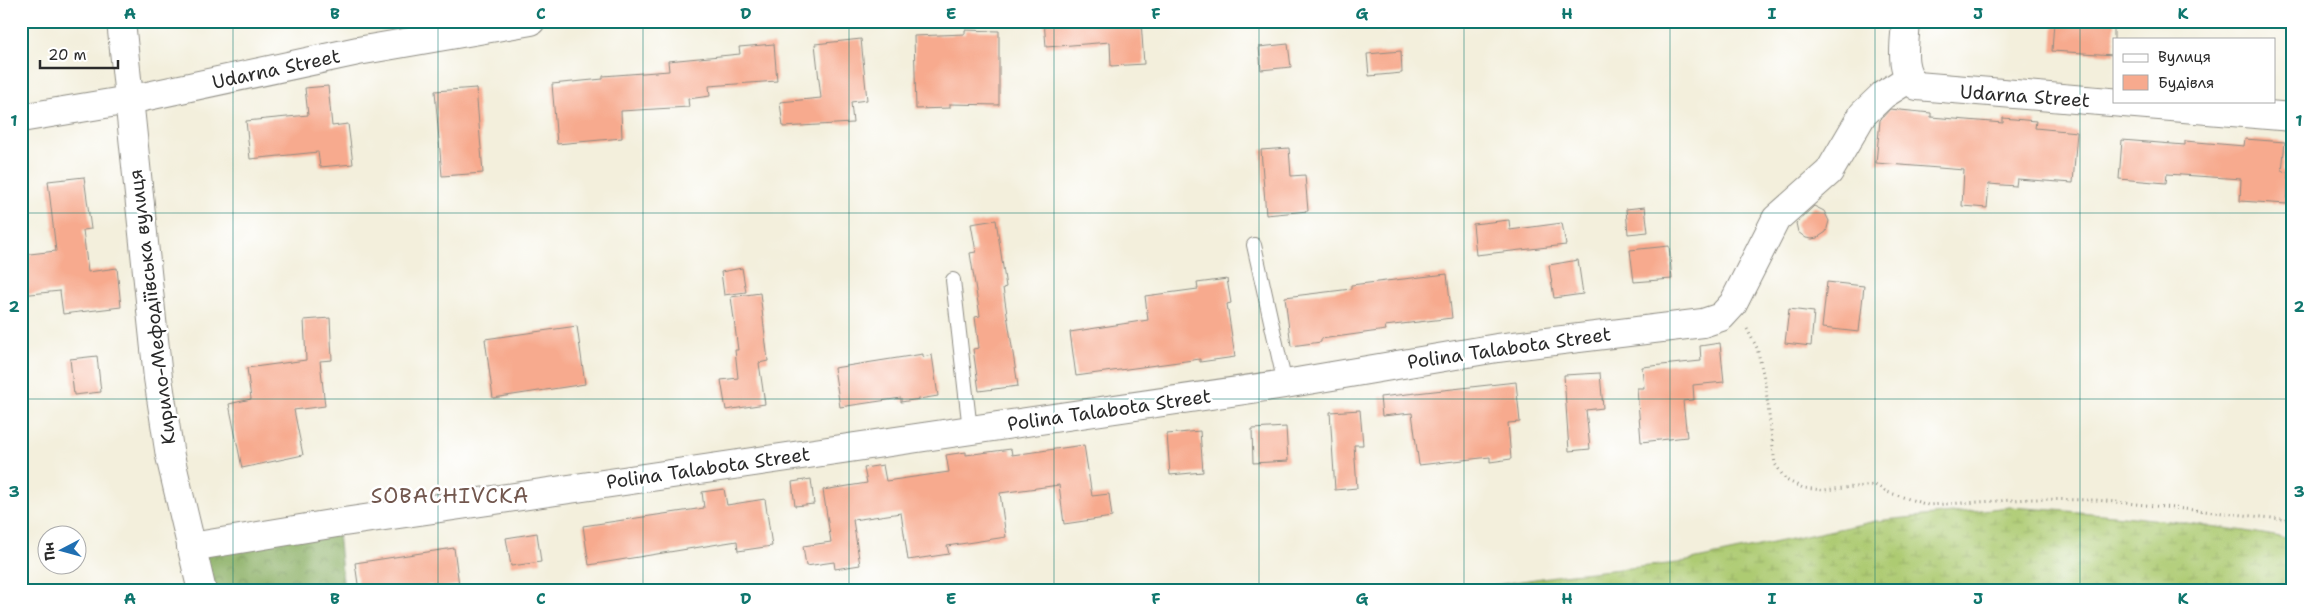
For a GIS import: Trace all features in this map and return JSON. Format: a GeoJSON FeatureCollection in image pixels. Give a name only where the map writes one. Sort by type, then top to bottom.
{"type":"FeatureCollection","features":[{"type":"Feature","properties":{"kind":"street","name":"Кирило-Мефодіївська вулиця"},"geometry":{"type":"LineString","coordinates":[[121,21],[158,378],[170,456],[202,591]]}},
{"type":"Feature","properties":{"kind":"street","name":"Udarna Street"},"geometry":{"type":"LineString","coordinates":[[21,118],[129,100],[358,51],[531,21]]}},
{"type":"Feature","properties":{"kind":"street"},"geometry":{"type":"LineString","coordinates":[[1906,21],[1904,58],[1908,79]]}},
{"type":"Feature","properties":{"kind":"street","name":"Udarna Street"},"geometry":{"type":"LineString","coordinates":[[1908,79],[1917,86],[1927,88],[2292,117]]}},
{"type":"Feature","properties":{"kind":"street","name":"Polina Talabota Street"},"geometry":{"type":"LineString","coordinates":[[191,547],[337,522],[1285,384],[1497,348],[1703,323],[1720,317],[1733,304],[1776,219],[1829,172],[1863,114],[1883,95],[1908,79]]}},
{"type":"Feature","properties":{"kind":"lane"},"geometry":{"type":"LineString","coordinates":[[1254,245],[1285,384]]}},
{"type":"Feature","properties":{"kind":"lane"},"geometry":{"type":"LineString","coordinates":[[953,280],[970,430]]}},
{"type":"Feature","properties":{"kind":"path"},"geometry":{"type":"LineString","coordinates":[[1733,304],[1757,348],[1765,382],[1775,464],[1786,480],[1803,488],[1823,490],[1876,485],[1887,492],[1928,504],[2030,498],[2096,500],[2292,520]]}},
{"type":"Feature","properties":{"kind":"green space"},"geometry":{"type":"Polygon","coordinates":[[[2010,507],[2151,519],[2292,539],[2292,586],[2145,585],[2127,591],[1456,591],[1562,575],[1678,563],[1876,521],[2010,507]]]}},
{"type":"Feature","properties":{"kind":"green space"},"geometry":{"type":"Polygon","coordinates":[[[337,523],[344,591],[202,591],[191,547],[337,523]]]}},
{"type":"Feature","properties":{"kind":"water"},"geometry":{"type":"Polygon","coordinates":[[[2145,585],[2292,586],[2292,591],[2127,591],[2145,585]]]}},
{"type":"Feature","properties":{"kind":"building"},"geometry":{"type":"Polygon","coordinates":[[[1044,21],[1141,21],[1144,64],[1111,66],[1110,42],[1046,47],[1044,21]]]}},
{"type":"Feature","properties":{"kind":"building"},"geometry":{"type":"Polygon","coordinates":[[[2054,21],[2114,21],[2113,55],[2052,51],[2054,21]]]}},
{"type":"Feature","properties":{"kind":"building"},"geometry":{"type":"Polygon","coordinates":[[[965,30],[999,31],[999,105],[950,104],[950,108],[916,109],[914,36],[965,34],[965,30]]]}},
{"type":"Feature","properties":{"kind":"building"},"geometry":{"type":"Polygon","coordinates":[[[861,39],[867,100],[851,102],[853,123],[783,127],[780,102],[821,98],[815,44],[861,39]]]}},
{"type":"Feature","properties":{"kind":"building"},"geometry":{"type":"Polygon","coordinates":[[[774,44],[777,81],[709,86],[710,96],[688,99],[689,107],[621,111],[622,138],[557,144],[552,84],[603,79],[603,76],[669,71],[668,61],[740,54],[739,47],[774,44]]]}},
{"type":"Feature","properties":{"kind":"building"},"geometry":{"type":"Polygon","coordinates":[[[1288,44],[1291,67],[1261,70],[1259,47],[1288,44]]]}},
{"type":"Feature","properties":{"kind":"building"},"geometry":{"type":"Polygon","coordinates":[[[1401,51],[1402,73],[1369,76],[1367,54],[1401,51]]]}},
{"type":"Feature","properties":{"kind":"building"},"geometry":{"type":"Polygon","coordinates":[[[328,86],[332,126],[348,124],[353,164],[320,167],[318,152],[250,159],[246,121],[308,115],[305,88],[328,86]]]}},
{"type":"Feature","properties":{"kind":"building"},"geometry":{"type":"Polygon","coordinates":[[[476,88],[483,173],[442,176],[435,91],[476,88]]]}},
{"type":"Feature","properties":{"kind":"building"},"geometry":{"type":"Polygon","coordinates":[[[1890,109],[1931,113],[1931,117],[2003,123],[2003,118],[2036,121],[2035,128],[2077,132],[2073,183],[2017,179],[2016,186],[1989,184],[1987,208],[1962,206],[1964,170],[1876,163],[1880,120],[1890,109]]]}},
{"type":"Feature","properties":{"kind":"building"},"geometry":{"type":"Polygon","coordinates":[[[2245,139],[2285,142],[2282,171],[2289,172],[2287,204],[2240,201],[2241,179],[2167,174],[2166,183],[2119,179],[2122,140],[2185,145],[2185,141],[2244,146],[2245,139]]]}},
{"type":"Feature","properties":{"kind":"building"},"geometry":{"type":"Polygon","coordinates":[[[1289,148],[1291,176],[1305,175],[1308,211],[1266,215],[1261,150],[1289,148]]]}},
{"type":"Feature","properties":{"kind":"building"},"geometry":{"type":"Polygon","coordinates":[[[84,177],[91,229],[83,230],[88,272],[117,268],[121,307],[63,314],[60,291],[21,295],[21,255],[56,251],[48,181],[84,177]]]}},
{"type":"Feature","properties":{"kind":"building"},"geometry":{"type":"Polygon","coordinates":[[[1814,206],[1824,211],[1829,221],[1826,232],[1812,239],[1806,238],[1798,232],[1796,223],[1814,206]]]}},
{"type":"Feature","properties":{"kind":"building"},"geometry":{"type":"Polygon","coordinates":[[[1645,207],[1648,232],[1628,234],[1626,209],[1645,207]]]}},
{"type":"Feature","properties":{"kind":"building"},"geometry":{"type":"Polygon","coordinates":[[[996,220],[1006,287],[1003,288],[1018,386],[979,391],[973,349],[979,348],[975,317],[980,316],[970,253],[976,252],[971,224],[996,220]]]}},
{"type":"Feature","properties":{"kind":"building"},"geometry":{"type":"Polygon","coordinates":[[[1509,220],[1510,230],[1562,223],[1566,245],[1476,255],[1473,224],[1509,220]]]}},
{"type":"Feature","properties":{"kind":"building"},"geometry":{"type":"Polygon","coordinates":[[[1669,246],[1672,279],[1634,282],[1630,250],[1669,246]]]}},
{"type":"Feature","properties":{"kind":"building"},"geometry":{"type":"Polygon","coordinates":[[[1578,260],[1583,294],[1554,298],[1549,265],[1578,260]]]}},
{"type":"Feature","properties":{"kind":"building"},"geometry":{"type":"Polygon","coordinates":[[[742,268],[746,292],[724,295],[721,272],[742,268]]]}},
{"type":"Feature","properties":{"kind":"building"},"geometry":{"type":"Polygon","coordinates":[[[1447,274],[1452,318],[1385,326],[1386,330],[1321,339],[1321,342],[1291,346],[1285,297],[1351,289],[1351,285],[1447,274]]]}},
{"type":"Feature","properties":{"kind":"building"},"geometry":{"type":"Polygon","coordinates":[[[1227,279],[1231,303],[1227,304],[1235,357],[1200,362],[1200,359],[1076,376],[1070,332],[1148,320],[1145,296],[1198,289],[1197,283],[1227,279]]]}},
{"type":"Feature","properties":{"kind":"building"},"geometry":{"type":"Polygon","coordinates":[[[1827,282],[1864,286],[1859,332],[1822,328],[1827,282]]]}},
{"type":"Feature","properties":{"kind":"building"},"geometry":{"type":"Polygon","coordinates":[[[760,293],[768,361],[759,363],[765,404],[726,410],[721,380],[738,378],[735,350],[738,350],[731,297],[760,293]]]}},
{"type":"Feature","properties":{"kind":"building"},"geometry":{"type":"Polygon","coordinates":[[[1789,309],[1814,312],[1811,346],[1785,343],[1789,309]]]}},
{"type":"Feature","properties":{"kind":"building"},"geometry":{"type":"Polygon","coordinates":[[[330,318],[332,360],[320,361],[325,406],[294,410],[303,455],[242,468],[229,404],[251,399],[247,368],[306,360],[304,320],[330,318]]]}},
{"type":"Feature","properties":{"kind":"building"},"geometry":{"type":"Polygon","coordinates":[[[577,326],[585,384],[493,398],[485,339],[577,326]]]}},
{"type":"Feature","properties":{"kind":"building"},"geometry":{"type":"Polygon","coordinates":[[[1720,343],[1724,382],[1693,385],[1694,400],[1683,401],[1687,437],[1641,442],[1637,388],[1644,388],[1642,367],[1701,361],[1700,346],[1720,343]]]}},
{"type":"Feature","properties":{"kind":"building"},"geometry":{"type":"Polygon","coordinates":[[[923,354],[923,357],[932,355],[938,396],[901,402],[901,398],[840,407],[834,368],[923,354]]]}},
{"type":"Feature","properties":{"kind":"building"},"geometry":{"type":"Polygon","coordinates":[[[97,356],[101,392],[74,395],[70,359],[97,356]]]}},
{"type":"Feature","properties":{"kind":"building"},"geometry":{"type":"Polygon","coordinates":[[[1600,373],[1603,408],[1586,410],[1590,449],[1569,451],[1564,375],[1600,373]]]}},
{"type":"Feature","properties":{"kind":"building"},"geometry":{"type":"Polygon","coordinates":[[[1516,382],[1520,422],[1508,423],[1511,459],[1490,462],[1490,457],[1419,465],[1412,413],[1382,416],[1380,397],[1516,382]]]}},
{"type":"Feature","properties":{"kind":"building"},"geometry":{"type":"Polygon","coordinates":[[[1360,410],[1363,445],[1354,445],[1357,488],[1335,490],[1330,412],[1360,410]]]}},
{"type":"Feature","properties":{"kind":"building"},"geometry":{"type":"Polygon","coordinates":[[[1286,427],[1288,461],[1253,463],[1252,429],[1286,427]]]}},
{"type":"Feature","properties":{"kind":"building"},"geometry":{"type":"Polygon","coordinates":[[[1200,431],[1203,472],[1170,475],[1167,434],[1200,431]]]}},
{"type":"Feature","properties":{"kind":"building"},"geometry":{"type":"Polygon","coordinates":[[[1084,445],[1092,496],[1109,494],[1112,517],[1064,524],[1059,485],[1000,493],[1006,537],[947,546],[949,554],[908,560],[901,513],[853,520],[860,565],[835,569],[834,562],[806,566],[803,546],[831,542],[823,490],[867,483],[864,468],[883,465],[886,481],[949,472],[946,455],[966,452],[966,455],[1011,449],[1012,455],[1084,445]]]}},
{"type":"Feature","properties":{"kind":"building"},"geometry":{"type":"Polygon","coordinates":[[[811,479],[814,504],[795,506],[792,482],[811,479]]]}},
{"type":"Feature","properties":{"kind":"building"},"geometry":{"type":"Polygon","coordinates":[[[724,489],[727,505],[765,499],[772,546],[738,551],[737,541],[589,565],[583,526],[704,508],[702,492],[724,489]]]}},
{"type":"Feature","properties":{"kind":"building"},"geometry":{"type":"Polygon","coordinates":[[[537,533],[541,562],[511,566],[506,538],[537,533]]]}},
{"type":"Feature","properties":{"kind":"building"},"geometry":{"type":"Polygon","coordinates":[[[454,548],[459,585],[432,589],[432,585],[393,591],[359,591],[355,563],[454,548]]]}},
{"type":"Feature","properties":{"kind":"district","name":"SOBACHIVCKA"},"geometry":{"type":"Point","coordinates":[450,496]}}]}
